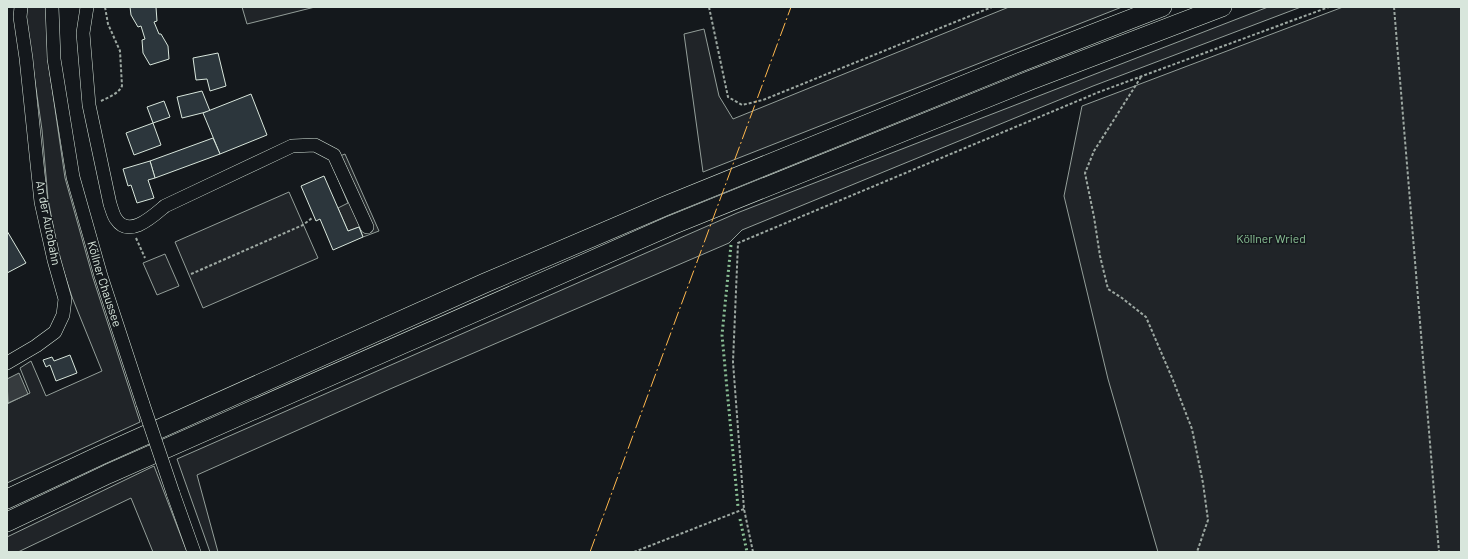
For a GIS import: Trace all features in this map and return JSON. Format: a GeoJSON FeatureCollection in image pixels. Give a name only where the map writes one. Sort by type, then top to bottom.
{"type":"FeatureCollection","features":[{"type":"Feature","properties":{"kind":"highway"},"geometry":{"type":"LineString","coordinates":[[7,499],[478,286],[665,206],[1001,70],[1162,7]]}},
{"type":"Feature","properties":{"kind":"highway"},"geometry":{"type":"LineString","coordinates":[[7,522],[123,467],[672,225],[1031,80],[1222,7]]}},
{"type":"Feature","properties":{"kind":"street","name":"An der Autobahn"},"geometry":{"type":"LineString","coordinates":[[7,363],[36,346],[55,332],[63,316],[65,299],[54,260],[41,202],[26,58],[20,17],[21,7]]}},
{"type":"Feature","properties":{"kind":"street","name":"Köllner Chaussee"},"geometry":{"type":"LineString","coordinates":[[52,7],[54,59],[73,176],[101,276],[194,552]]}},
{"type":"Feature","properties":{"kind":"street"},"geometry":{"type":"LineString","coordinates":[[87,7],[82,33],[89,105],[110,204],[116,219],[123,227],[132,228],[150,218],[165,206],[292,146],[315,145],[334,155],[367,227]]}},
{"type":"Feature","properties":{"kind":"path"},"geometry":{"type":"LineString","coordinates":[[89,105],[111,97],[120,90],[122,86],[120,51],[108,24],[106,7]]}},
{"type":"Feature","properties":{"kind":"path"},"geometry":{"type":"LineString","coordinates":[[709,7],[728,97],[742,105],[763,100],[992,7]]}},
{"type":"Feature","properties":{"kind":"path"},"geometry":{"type":"LineString","coordinates":[[753,552],[744,509],[733,362],[738,243],[1099,92],[1329,7]]}},
{"type":"Feature","properties":{"kind":"path"},"geometry":{"type":"LineString","coordinates":[[1394,7],[1439,552]]}},
{"type":"Feature","properties":{"kind":"path"},"geometry":{"type":"LineString","coordinates":[[1141,76],[1094,151],[1084,173],[1108,289],[1146,317],[1192,429],[1203,483],[1208,520],[1197,552]]}},
{"type":"Feature","properties":{"kind":"path"},"geometry":{"type":"LineString","coordinates":[[190,274],[303,225],[312,218]]}},
{"type":"Feature","properties":{"kind":"path"},"geometry":{"type":"LineString","coordinates":[[132,228],[145,258]]}},
{"type":"Feature","properties":{"kind":"path"},"geometry":{"type":"LineString","coordinates":[[634,552],[744,509]]}},
{"type":"Feature","properties":{"kind":"green space"},"geometry":{"type":"Polygon","coordinates":[[[27,7],[46,7],[48,60],[65,178],[93,278],[140,422],[7,483],[7,404],[30,393],[20,368],[31,361],[46,396],[102,371],[72,297],[59,257],[48,199],[42,130],[26,19],[27,7]]]}},
{"type":"Feature","properties":{"kind":"green space"},"geometry":{"type":"Polygon","coordinates":[[[242,7],[315,7],[247,24],[242,7]]]}},
{"type":"Feature","properties":{"kind":"green space"},"geometry":{"type":"Polygon","coordinates":[[[1009,7],[1122,7],[703,172],[684,34],[704,29],[719,96],[733,119],[1009,7]]]}},
{"type":"Feature","properties":{"kind":"green space"},"geometry":{"type":"Polygon","coordinates":[[[1268,7],[1301,7],[1093,86],[742,230],[729,243],[390,389],[197,475],[218,552],[210,552],[177,459],[737,213],[1268,7]]]}},
{"type":"Feature","properties":{"kind":"green space","name":"Köllner Wried"},"geometry":{"type":"Polygon","coordinates":[[[1343,7],[1461,7],[1461,552],[1158,552],[1108,379],[1064,196],[1082,106],[1343,7]]]}},
{"type":"Feature","properties":{"kind":"green space"},"geometry":{"type":"Polygon","coordinates":[[[289,192],[318,258],[203,308],[175,242],[289,192]]]}},
{"type":"Feature","properties":{"kind":"green space"},"geometry":{"type":"Polygon","coordinates":[[[165,254],[179,286],[157,295],[143,263],[165,254]]]}},
{"type":"Feature","properties":{"kind":"green space"},"geometry":{"type":"Polygon","coordinates":[[[154,466],[187,552],[153,552],[131,498],[18,552],[7,552],[7,537],[154,466]]]}},
{"type":"Feature","properties":{"kind":"shaded area"},"geometry":{"type":"Polygon","coordinates":[[[345,154],[379,231],[363,237],[359,227],[348,231],[338,208],[348,203],[330,160],[345,154]]]}},
{"type":"Feature","properties":{"kind":"shaded area"},"geometry":{"type":"Polygon","coordinates":[[[19,373],[28,394],[8,403],[7,379],[19,373]]]}},
{"type":"Feature","properties":{"kind":"building"},"geometry":{"type":"Polygon","coordinates":[[[130,7],[156,7],[157,21],[154,22],[159,34],[161,34],[168,46],[169,59],[150,65],[143,53],[142,40],[145,39],[141,26],[138,27],[131,15],[130,7]]]}},
{"type":"Feature","properties":{"kind":"building"},"geometry":{"type":"Polygon","coordinates":[[[218,53],[226,86],[210,91],[207,79],[196,80],[193,58],[218,53]]]}},
{"type":"Feature","properties":{"kind":"building"},"geometry":{"type":"Polygon","coordinates":[[[202,91],[210,111],[182,118],[177,97],[202,91]]]}},
{"type":"Feature","properties":{"kind":"building"},"geometry":{"type":"Polygon","coordinates":[[[251,94],[267,135],[220,154],[203,113],[251,94]]]}},
{"type":"Feature","properties":{"kind":"building"},"geometry":{"type":"Polygon","coordinates":[[[164,101],[170,117],[153,123],[147,107],[164,101]]]}},
{"type":"Feature","properties":{"kind":"building"},"geometry":{"type":"Polygon","coordinates":[[[153,123],[161,145],[134,155],[126,133],[153,123]]]}},
{"type":"Feature","properties":{"kind":"building"},"geometry":{"type":"Polygon","coordinates":[[[213,138],[220,154],[155,178],[150,161],[213,138]]]}},
{"type":"Feature","properties":{"kind":"building"},"geometry":{"type":"Polygon","coordinates":[[[150,161],[155,178],[148,180],[154,198],[137,203],[131,185],[128,186],[123,169],[150,161]]]}},
{"type":"Feature","properties":{"kind":"building"},"geometry":{"type":"Polygon","coordinates":[[[324,176],[348,231],[359,227],[363,237],[333,250],[320,219],[316,221],[301,186],[324,176]]]}},
{"type":"Feature","properties":{"kind":"building"},"geometry":{"type":"Polygon","coordinates":[[[7,231],[26,263],[7,273],[7,231]]]}},
{"type":"Feature","properties":{"kind":"building"},"geometry":{"type":"Polygon","coordinates":[[[70,355],[77,373],[56,381],[50,365],[46,367],[43,360],[52,357],[54,361],[70,355]]]}},
{"type":"Feature","properties":{"kind":"hedge"},"geometry":{"type":"LineString","coordinates":[[731,245],[722,335],[738,507]]}},
{"type":"Feature","properties":{"kind":"hedge"},"geometry":{"type":"LineString","coordinates":[[740,519],[747,552]]}},
{"type":"Feature","properties":{"kind":"power"},"geometry":{"type":"LineString","coordinates":[[590,552],[791,7]]}}]}
